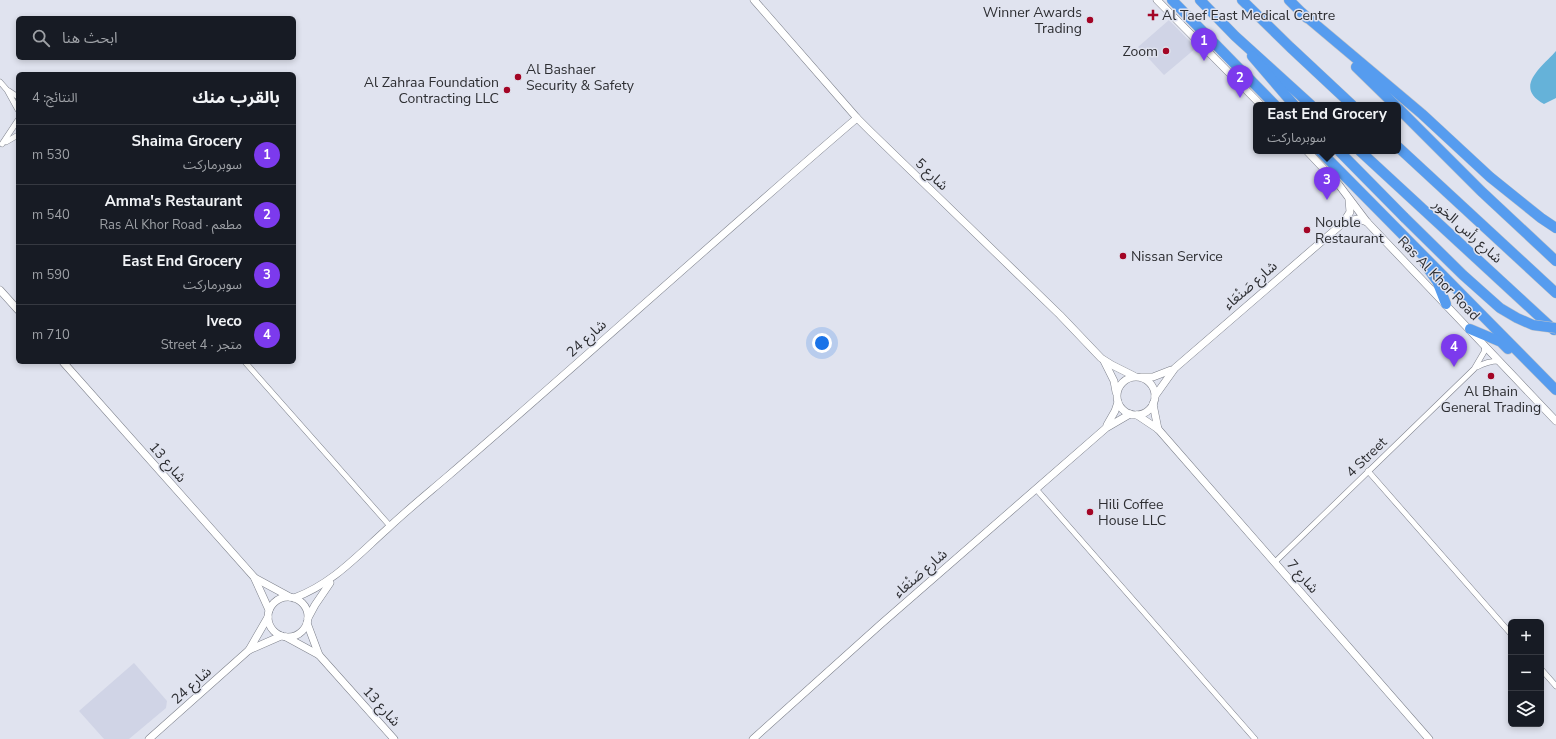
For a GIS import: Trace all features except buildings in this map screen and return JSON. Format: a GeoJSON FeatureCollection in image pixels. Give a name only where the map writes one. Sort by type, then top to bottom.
{"type":"FeatureCollection","features":[{"type":"Feature","properties":{"kind":"highway"},"geometry":{"type":"LineString","coordinates":[[1172,0],[1272,102]]}},
{"type":"Feature","properties":{"kind":"highway"},"geometry":{"type":"LineString","coordinates":[[1200,0],[1235,36],[1270,66],[1308,102]]}},
{"type":"Feature","properties":{"kind":"highway"},"geometry":{"type":"LineString","coordinates":[[1242,0],[1349,102]]}},
{"type":"Feature","properties":{"kind":"highway"},"geometry":{"type":"LineString","coordinates":[[1289,0],[1392,102]]}},
{"type":"Feature","properties":{"kind":"highway"},"geometry":{"type":"LineString","coordinates":[[1302,13],[1422,114],[1490,177],[1556,228]]}},
{"type":"Feature","properties":{"kind":"highway"},"geometry":{"type":"LineString","coordinates":[[1235,36],[1264,72],[1291,102]]}},
{"type":"Feature","properties":{"kind":"highway"},"geometry":{"type":"LineString","coordinates":[[1401,111],[1481,191],[1556,261]]}},
{"type":"Feature","properties":{"kind":"highway","name":"شارع رأس الخور"},"geometry":{"type":"LineString","coordinates":[[1401,150],[1556,292]]}},
{"type":"Feature","properties":{"kind":"highway"},"geometry":{"type":"LineString","coordinates":[[1323,154],[1556,390]]}},
{"type":"Feature","properties":{"kind":"highway"},"geometry":{"type":"LineString","coordinates":[[1342,154],[1463,275],[1500,308],[1533,325],[1556,328]]}},
{"type":"Feature","properties":{"kind":"highway","name":"شارع رأس الخور"},"geometry":{"type":"LineString","coordinates":[[1363,154],[1556,332]]}},
{"type":"Feature","properties":{"kind":"highway"},"geometry":{"type":"LineString","coordinates":[[1354,185],[1431,272],[1437,281],[1446,304]]}},
{"type":"Feature","properties":{"kind":"highway"},"geometry":{"type":"LineString","coordinates":[[1470,329],[1500,342],[1517,357],[1531,364]]}},
{"type":"Feature","properties":{"kind":"street","name":"شارع 5"},"geometry":{"type":"LineString","coordinates":[[754,0],[857,118],[1060,315],[1101,358],[1109,369],[1114,381],[1117,398]]}},
{"type":"Feature","properties":{"kind":"street"},"geometry":{"type":"LineString","coordinates":[[1157,0],[1258,102]]}},
{"type":"Feature","properties":{"kind":"street"},"geometry":{"type":"LineString","coordinates":[[0,82],[7,90],[16,106]]}},
{"type":"Feature","properties":{"kind":"street"},"geometry":{"type":"LineString","coordinates":[[7,90],[16,96]]}},
{"type":"Feature","properties":{"kind":"street","name":"شارع 24"},"geometry":{"type":"LineString","coordinates":[[292,598],[315,590],[333,578],[390,526],[504,428],[857,118]]}},
{"type":"Feature","properties":{"kind":"street"},"geometry":{"type":"LineString","coordinates":[[1,145],[16,123]]}},
{"type":"Feature","properties":{"kind":"street"},"geometry":{"type":"LineString","coordinates":[[1,145],[16,136]]}},
{"type":"Feature","properties":{"kind":"street","name":"Ras Al Khor Road"},"geometry":{"type":"LineString","coordinates":[[1310,154],[1339,185],[1367,222],[1556,421]]}},
{"type":"Feature","properties":{"kind":"street","name":"شارع صَنْعَاء"},"geometry":{"type":"LineString","coordinates":[[1155,396],[1175,368],[1343,222],[1350,212],[1349,200]]}},
{"type":"Feature","properties":{"kind":"street"},"geometry":{"type":"LineString","coordinates":[[1343,222],[1358,219],[1367,222]]}},
{"type":"Feature","properties":{"kind":"street"},"geometry":{"type":"LineString","coordinates":[[0,290],[16,308]]}},
{"type":"Feature","properties":{"kind":"street","name":"4 Street"},"geometry":{"type":"LineString","coordinates":[[1275,562],[1474,368],[1484,352],[1485,345]]}},
{"type":"Feature","properties":{"kind":"street","name":"شارع 5"},"geometry":{"type":"LineString","coordinates":[[1101,358],[1123,372],[1138,377]]}},
{"type":"Feature","properties":{"kind":"street","name":"4 Street"},"geometry":{"type":"LineString","coordinates":[[1474,368],[1491,361],[1499,361]]}},
{"type":"Feature","properties":{"kind":"street","name":"شارع 13"},"geometry":{"type":"LineString","coordinates":[[65,364],[254,577],[292,598]]}},
{"type":"Feature","properties":{"kind":"street"},"geometry":{"type":"LineString","coordinates":[[247,364],[390,526]]}},
{"type":"Feature","properties":{"kind":"street","name":"شارع صَنْعَاء"},"geometry":{"type":"LineString","coordinates":[[1138,377],[1153,376],[1175,368]]}},
{"type":"Feature","properties":{"kind":"street"},"geometry":{"type":"LineString","coordinates":[[1153,404],[1146,411],[1134,414],[1120,407],[1117,398],[1118,388],[1122,382],[1128,378],[1138,377],[1151,384],[1155,396],[1153,404],[1158,429]]}},
{"type":"Feature","properties":{"kind":"street","name":"شارع صَنْعَاء"},"geometry":{"type":"LineString","coordinates":[[1106,428],[1113,415],[1117,398]]}},
{"type":"Feature","properties":{"kind":"street","name":"شارع صَنْعَاء"},"geometry":{"type":"LineString","coordinates":[[752,739],[881,624],[1106,428],[1134,414]]}},
{"type":"Feature","properties":{"kind":"street","name":"شارع 7"},"geometry":{"type":"LineString","coordinates":[[1134,414],[1158,429],[1429,739]]}},
{"type":"Feature","properties":{"kind":"street"},"geometry":{"type":"LineString","coordinates":[[1368,471],[1508,631]]}},
{"type":"Feature","properties":{"kind":"street"},"geometry":{"type":"LineString","coordinates":[[1036,489],[1255,739]]}},
{"type":"Feature","properties":{"kind":"street","name":"شارع 13"},"geometry":{"type":"LineString","coordinates":[[254,577],[268,614]]}},
{"type":"Feature","properties":{"kind":"street","name":"شارع 24"},"geometry":{"type":"LineString","coordinates":[[307,622],[320,596],[333,578]]}},
{"type":"Feature","properties":{"kind":"street"},"geometry":{"type":"LineString","coordinates":[[292,598],[300,602],[304,607],[307,613],[307,622],[299,634],[284,636],[272,629],[268,614],[272,605],[277,600],[292,598]]}},
{"type":"Feature","properties":{"kind":"street","name":"شارع 24"},"geometry":{"type":"LineString","coordinates":[[249,650],[268,614]]}},
{"type":"Feature","properties":{"kind":"street","name":"شارع 13"},"geometry":{"type":"LineString","coordinates":[[307,622],[320,655],[394,739]]}},
{"type":"Feature","properties":{"kind":"street","name":"شارع 24"},"geometry":{"type":"LineString","coordinates":[[149,739],[249,650],[284,636]]}},
{"type":"Feature","properties":{"kind":"street","name":"شارع 13"},"geometry":{"type":"LineString","coordinates":[[284,636],[320,655]]}},
{"type":"Feature","properties":{"kind":"street"},"geometry":{"type":"LineString","coordinates":[[1544,672],[1556,686]]}},
{"type":"Feature","properties":{"kind":"shaded area"},"geometry":{"type":"Polygon","coordinates":[[[1169,20],[1196,48],[1164,75],[1138,47],[1169,20]]]}},
{"type":"Feature","properties":{"kind":"shaded area"},"geometry":{"type":"Polygon","coordinates":[[[134,663],[167,701],[166,708],[129,739],[104,739],[79,711],[134,663]]]}},
{"type":"Feature","properties":{"kind":"water"},"geometry":{"type":"Polygon","coordinates":[[[1556,51],[1556,98],[1544,104],[1535,97],[1531,91],[1530,84],[1538,70],[1556,51]]]}},
{"type":"Feature","properties":{"kind":"place","name":"Al Taef East Medical Centre"},"geometry":{"type":"Point","coordinates":[1153,15]}},
{"type":"Feature","properties":{"kind":"place","name":"Winner Awards Trading"},"geometry":{"type":"Point","coordinates":[1090,20]}},
{"type":"Feature","properties":{"kind":"place","name":"Zoom"},"geometry":{"type":"Point","coordinates":[1166,51]}},
{"type":"Feature","properties":{"kind":"place","name":"Shaima Grocery"},"geometry":{"type":"Point","coordinates":[1204,61]}},
{"type":"Feature","properties":{"kind":"place","name":"Al Bashaer Security & Safety"},"geometry":{"type":"Point","coordinates":[518,77]}},
{"type":"Feature","properties":{"kind":"place","name":"Al Zahraa Foundation Contracting LLC"},"geometry":{"type":"Point","coordinates":[507,90]}},
{"type":"Feature","properties":{"kind":"place","name":"Amma's Restaurant"},"geometry":{"type":"Point","coordinates":[1240,98]}},
{"type":"Feature","properties":{"kind":"place","name":"East End Grocery"},"geometry":{"type":"Point","coordinates":[1327,200]}},
{"type":"Feature","properties":{"kind":"place","name":"Nouble Restaurant"},"geometry":{"type":"Point","coordinates":[1307,230]}},
{"type":"Feature","properties":{"kind":"place","name":"Nissan Service"},"geometry":{"type":"Point","coordinates":[1123,256]}},
{"type":"Feature","properties":{"kind":"place","name":"Iveco"},"geometry":{"type":"Point","coordinates":[1454,367]}},
{"type":"Feature","properties":{"kind":"place","name":"Al Bhain General Trading"},"geometry":{"type":"Point","coordinates":[1491,376]}},
{"type":"Feature","properties":{"kind":"place","name":"Hili Coffee House LLC"},"geometry":{"type":"Point","coordinates":[1090,512]}}]}
